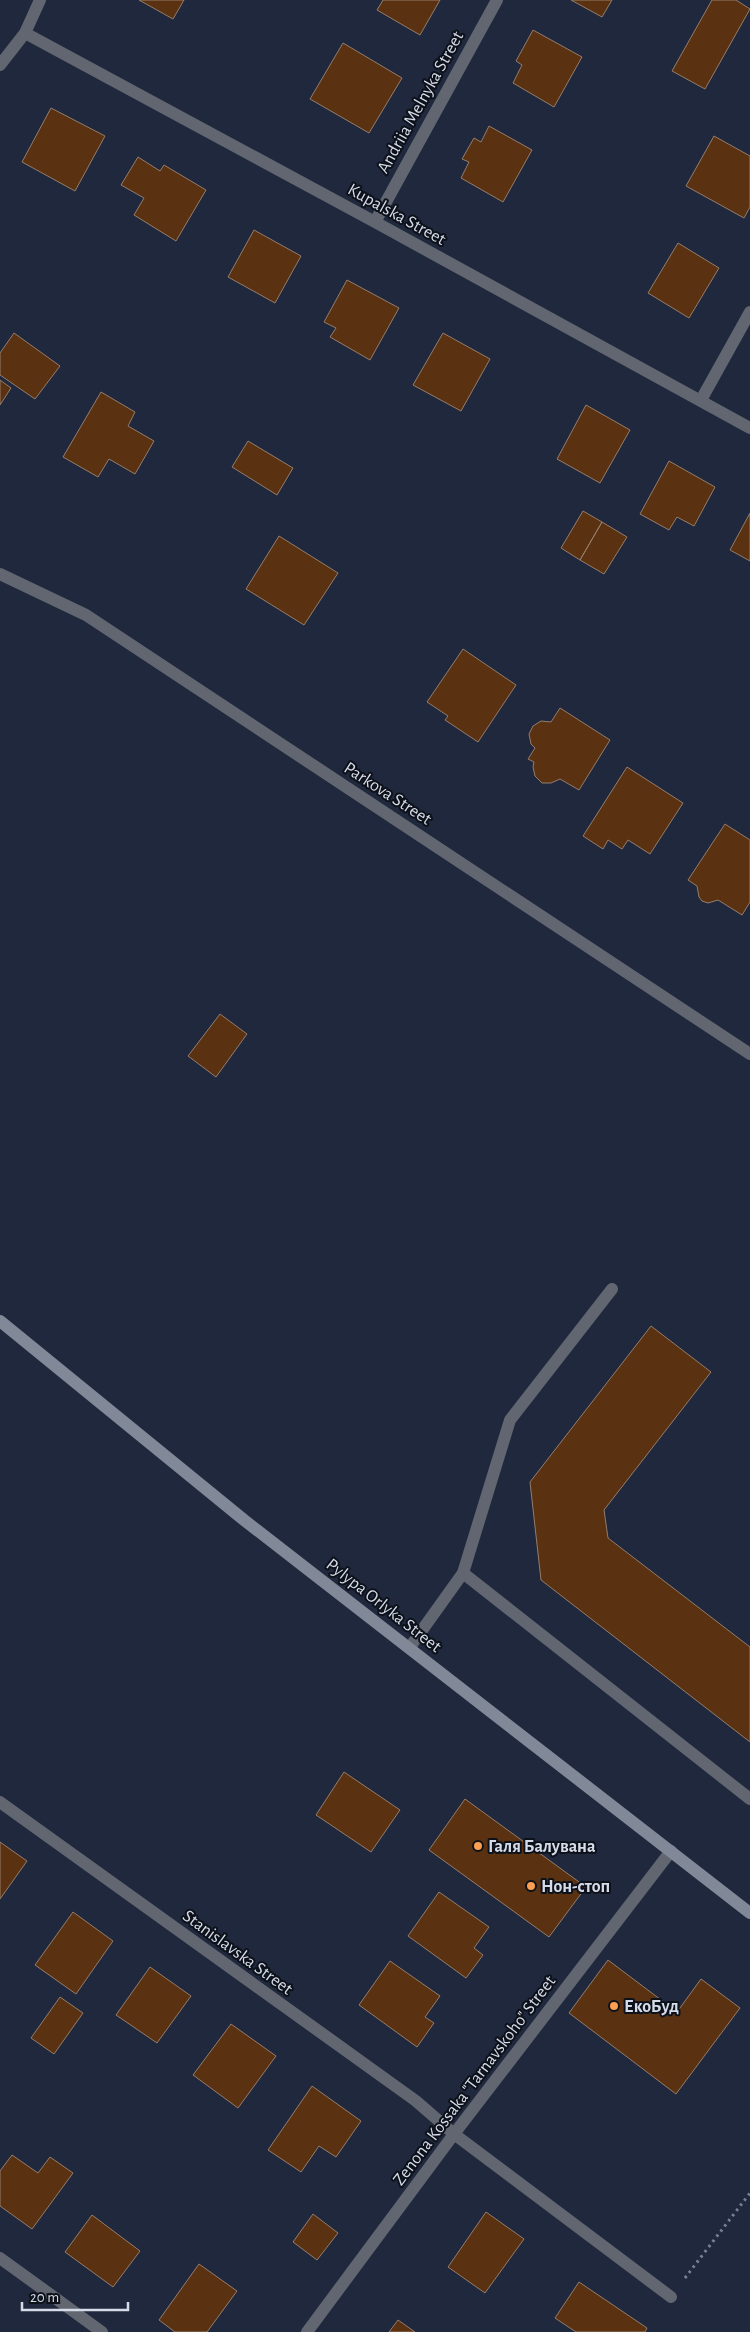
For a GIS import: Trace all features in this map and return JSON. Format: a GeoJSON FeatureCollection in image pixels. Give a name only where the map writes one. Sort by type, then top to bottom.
{"type":"FeatureCollection","features":[{"type":"Feature","properties":{"kind":"main road","name":"Pylypa Orlyka Street"},"geometry":{"type":"LineString","coordinates":[[0,1321],[244,1520],[410,1647],[750,1913]]}},
{"type":"Feature","properties":{"kind":"street"},"geometry":{"type":"LineString","coordinates":[[0,64],[25,33],[40,0]]}},
{"type":"Feature","properties":{"kind":"street","name":"Andriia Melnyka Street"},"geometry":{"type":"LineString","coordinates":[[375,222],[496,0]]}},
{"type":"Feature","properties":{"kind":"street","name":"Kupalska Street"},"geometry":{"type":"LineString","coordinates":[[25,33],[750,428]]}},
{"type":"Feature","properties":{"kind":"street"},"geometry":{"type":"LineString","coordinates":[[701,400],[750,312]]}},
{"type":"Feature","properties":{"kind":"street","name":"Parkova Street"},"geometry":{"type":"LineString","coordinates":[[0,574],[86,615],[750,1054]]}},
{"type":"Feature","properties":{"kind":"street"},"geometry":{"type":"LineString","coordinates":[[410,1647],[463,1573],[510,1420],[612,1289]]}},
{"type":"Feature","properties":{"kind":"street"},"geometry":{"type":"LineString","coordinates":[[463,1573],[750,1799]]}},
{"type":"Feature","properties":{"kind":"street","name":"Stanislavska Street"},"geometry":{"type":"LineString","coordinates":[[0,1802],[416,2101],[454,2134],[671,2297]]}},
{"type":"Feature","properties":{"kind":"street","name":"Zenona Kossaka \"Tarnavskoho\" Street"},"geometry":{"type":"LineString","coordinates":[[307,2332],[454,2134],[671,1851]]}},
{"type":"Feature","properties":{"kind":"street"},"geometry":{"type":"LineString","coordinates":[[0,2258],[102,2332]]}},
{"type":"Feature","properties":{"kind":"path"},"geometry":{"type":"LineString","coordinates":[[671,2297],[750,2193]]}},
{"type":"Feature","properties":{"kind":"building"},"geometry":{"type":"Polygon","coordinates":[[[139,0],[184,0],[173,19],[139,0]]]}},
{"type":"Feature","properties":{"kind":"building"},"geometry":{"type":"Polygon","coordinates":[[[383,0],[440,0],[420,35],[377,10],[383,0]]]}},
{"type":"Feature","properties":{"kind":"building"},"geometry":{"type":"Polygon","coordinates":[[[571,0],[612,0],[602,17],[571,0]]]}},
{"type":"Feature","properties":{"kind":"building"},"geometry":{"type":"Polygon","coordinates":[[[712,0],[736,0],[750,9],[705,89],[672,71],[712,0]]]}},
{"type":"Feature","properties":{"kind":"building"},"geometry":{"type":"Polygon","coordinates":[[[533,30],[582,57],[554,107],[513,83],[522,65],[516,61],[533,30]]]}},
{"type":"Feature","properties":{"kind":"building"},"geometry":{"type":"Polygon","coordinates":[[[343,43],[402,78],[369,133],[310,99],[343,43]]]}},
{"type":"Feature","properties":{"kind":"building"},"geometry":{"type":"Polygon","coordinates":[[[51,108],[105,136],[75,191],[22,162],[51,108]]]}},
{"type":"Feature","properties":{"kind":"building"},"geometry":{"type":"Polygon","coordinates":[[[489,126],[532,150],[503,202],[461,178],[469,162],[462,159],[474,138],[481,142],[489,126]]]}},
{"type":"Feature","properties":{"kind":"building"},"geometry":{"type":"Polygon","coordinates":[[[714,136],[750,156],[750,207],[744,218],[686,186],[714,136]]]}},
{"type":"Feature","properties":{"kind":"building"},"geometry":{"type":"Polygon","coordinates":[[[138,157],[160,171],[164,165],[206,190],[176,241],[134,215],[144,198],[121,185],[138,157]]]}},
{"type":"Feature","properties":{"kind":"building"},"geometry":{"type":"Polygon","coordinates":[[[254,230],[301,256],[275,303],[228,277],[254,230]]]}},
{"type":"Feature","properties":{"kind":"building"},"geometry":{"type":"Polygon","coordinates":[[[678,243],[719,268],[689,318],[648,293],[678,243]]]}},
{"type":"Feature","properties":{"kind":"building"},"geometry":{"type":"Polygon","coordinates":[[[347,280],[399,308],[370,360],[330,337],[336,328],[324,322],[347,280]]]}},
{"type":"Feature","properties":{"kind":"building"},"geometry":{"type":"Polygon","coordinates":[[[14,333],[60,366],[35,399],[0,375],[0,353],[14,333]]]}},
{"type":"Feature","properties":{"kind":"building"},"geometry":{"type":"Polygon","coordinates":[[[443,333],[490,359],[461,411],[413,385],[443,333]]]}},
{"type":"Feature","properties":{"kind":"building"},"geometry":{"type":"Polygon","coordinates":[[[0,380],[11,388],[0,405],[0,380]]]}},
{"type":"Feature","properties":{"kind":"building"},"geometry":{"type":"Polygon","coordinates":[[[101,392],[135,412],[128,426],[154,441],[135,474],[109,459],[98,477],[63,457],[101,392]]]}},
{"type":"Feature","properties":{"kind":"building"},"geometry":{"type":"Polygon","coordinates":[[[586,405],[630,430],[600,483],[557,459],[586,405]]]}},
{"type":"Feature","properties":{"kind":"building"},"geometry":{"type":"Polygon","coordinates":[[[248,441],[293,468],[277,495],[232,467],[248,441]]]}},
{"type":"Feature","properties":{"kind":"building"},"geometry":{"type":"Polygon","coordinates":[[[669,461],[715,487],[694,526],[677,517],[669,530],[640,514],[669,461]]]}},
{"type":"Feature","properties":{"kind":"building"},"geometry":{"type":"Polygon","coordinates":[[[583,511],[602,522],[580,560],[561,548],[583,511]]]}},
{"type":"Feature","properties":{"kind":"building"},"geometry":{"type":"Polygon","coordinates":[[[750,513],[750,561],[730,550],[750,513]]]}},
{"type":"Feature","properties":{"kind":"building"},"geometry":{"type":"Polygon","coordinates":[[[602,522],[627,537],[604,574],[580,560],[602,522]]]}},
{"type":"Feature","properties":{"kind":"building"},"geometry":{"type":"Polygon","coordinates":[[[279,536],[338,573],[304,625],[246,589],[279,536]]]}},
{"type":"Feature","properties":{"kind":"building"},"geometry":{"type":"Polygon","coordinates":[[[463,649],[516,685],[478,742],[445,720],[448,716],[427,702],[463,649]]]}},
{"type":"Feature","properties":{"kind":"building"},"geometry":{"type":"Polygon","coordinates":[[[560,708],[610,740],[579,790],[560,779],[551,783],[542,783],[535,776],[534,762],[528,759],[535,748],[531,744],[529,734],[533,726],[541,721],[551,722],[560,708]]]}},
{"type":"Feature","properties":{"kind":"building"},"geometry":{"type":"Polygon","coordinates":[[[627,767],[683,803],[650,854],[628,840],[622,849],[608,840],[603,849],[583,836],[627,767]]]}},
{"type":"Feature","properties":{"kind":"building"},"geometry":{"type":"Polygon","coordinates":[[[725,824],[750,840],[750,902],[742,915],[718,900],[708,903],[702,901],[699,897],[697,886],[688,880],[725,824]]]}},
{"type":"Feature","properties":{"kind":"building"},"geometry":{"type":"Polygon","coordinates":[[[220,1014],[247,1034],[216,1077],[188,1056],[220,1014]]]}},
{"type":"Feature","properties":{"kind":"building"},"geometry":{"type":"Polygon","coordinates":[[[651,1326],[711,1372],[604,1510],[608,1538],[750,1647],[750,1742],[541,1580],[530,1482],[651,1326]]]}},
{"type":"Feature","properties":{"kind":"building"},"geometry":{"type":"Polygon","coordinates":[[[344,1772],[400,1810],[371,1852],[316,1815],[344,1772]]]}},
{"type":"Feature","properties":{"kind":"building"},"geometry":{"type":"Polygon","coordinates":[[[465,1799],[586,1887],[549,1937],[429,1850],[465,1799]]]}},
{"type":"Feature","properties":{"kind":"building"},"geometry":{"type":"Polygon","coordinates":[[[0,1842],[27,1861],[0,1899],[0,1842]]]}},
{"type":"Feature","properties":{"kind":"building"},"geometry":{"type":"Polygon","coordinates":[[[439,1892],[489,1927],[474,1948],[483,1955],[466,1978],[408,1936],[439,1892]]]}},
{"type":"Feature","properties":{"kind":"building"},"geometry":{"type":"Polygon","coordinates":[[[73,1912],[113,1941],[76,1994],[35,1965],[73,1912]]]}},
{"type":"Feature","properties":{"kind":"building"},"geometry":{"type":"Polygon","coordinates":[[[608,1960],[677,2012],[701,1979],[740,2008],[676,2094],[569,2013],[608,1960]]]}},
{"type":"Feature","properties":{"kind":"building"},"geometry":{"type":"Polygon","coordinates":[[[390,1961],[440,1996],[425,2017],[434,2023],[417,2047],[359,2005],[390,1961]]]}},
{"type":"Feature","properties":{"kind":"building"},"geometry":{"type":"Polygon","coordinates":[[[150,1967],[191,1996],[157,2043],[116,2015],[150,1967]]]}},
{"type":"Feature","properties":{"kind":"building"},"geometry":{"type":"Polygon","coordinates":[[[60,1997],[83,2013],[54,2054],[31,2038],[60,1997]]]}},
{"type":"Feature","properties":{"kind":"building"},"geometry":{"type":"Polygon","coordinates":[[[231,2024],[276,2056],[238,2108],[193,2075],[231,2024]]]}},
{"type":"Feature","properties":{"kind":"building"},"geometry":{"type":"Polygon","coordinates":[[[312,2086],[361,2121],[336,2157],[319,2146],[301,2172],[268,2150],[312,2086]]]}},
{"type":"Feature","properties":{"kind":"building"},"geometry":{"type":"Polygon","coordinates":[[[12,2155],[38,2173],[50,2157],[73,2173],[32,2229],[0,2206],[0,2171],[12,2155]]]}},
{"type":"Feature","properties":{"kind":"building"},"geometry":{"type":"Polygon","coordinates":[[[486,2212],[524,2239],[485,2293],[448,2267],[486,2212]]]}},
{"type":"Feature","properties":{"kind":"building"},"geometry":{"type":"Polygon","coordinates":[[[313,2214],[338,2233],[317,2260],[293,2242],[313,2214]]]}},
{"type":"Feature","properties":{"kind":"building"},"geometry":{"type":"Polygon","coordinates":[[[92,2215],[140,2251],[113,2287],[65,2252],[92,2215]]]}},
{"type":"Feature","properties":{"kind":"building"},"geometry":{"type":"Polygon","coordinates":[[[199,2264],[237,2291],[207,2332],[175,2332],[159,2320],[199,2264]]]}},
{"type":"Feature","properties":{"kind":"building"},"geometry":{"type":"Polygon","coordinates":[[[579,2282],[647,2328],[645,2332],[576,2332],[555,2318],[579,2282]]]}},
{"type":"Feature","properties":{"kind":"building"},"geometry":{"type":"Polygon","coordinates":[[[398,2320],[415,2332],[389,2332],[398,2320]]]}},
{"type":"Feature","properties":{"kind":"place","name":"Галя Балувана"},"geometry":{"type":"Point","coordinates":[478,1846]}},
{"type":"Feature","properties":{"kind":"place","name":"Нон-стоп"},"geometry":{"type":"Point","coordinates":[531,1886]}},
{"type":"Feature","properties":{"kind":"place","name":"ЕкоБуд"},"geometry":{"type":"Point","coordinates":[614,2006]}}]}
